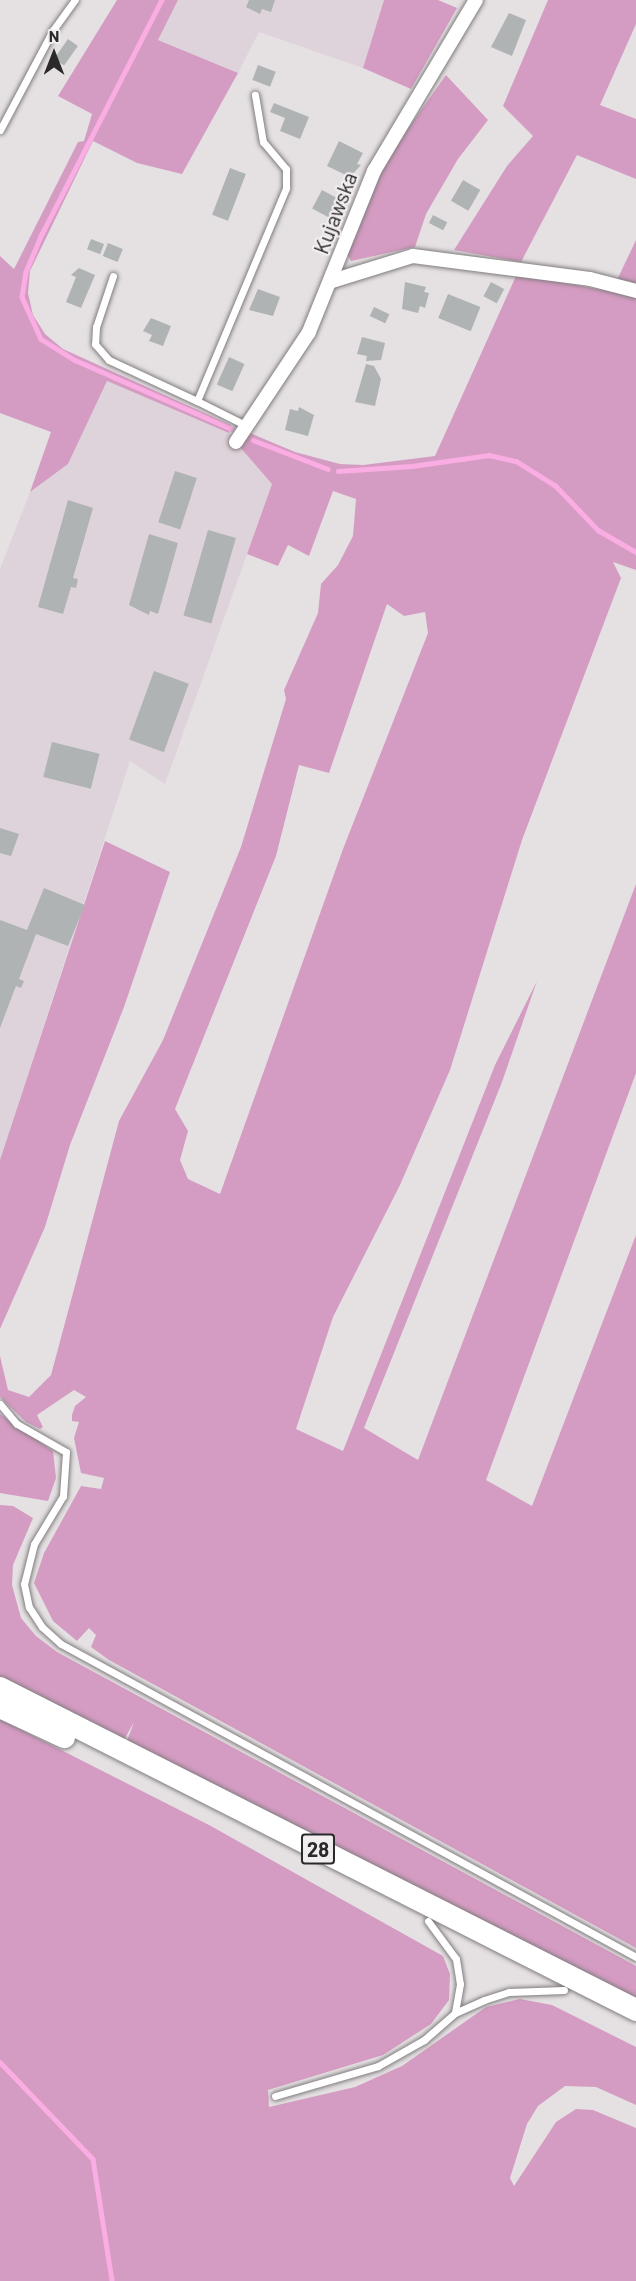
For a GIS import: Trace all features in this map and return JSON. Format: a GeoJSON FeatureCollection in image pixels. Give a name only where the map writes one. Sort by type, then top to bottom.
{"type":"FeatureCollection","features":[{"type":"Feature","properties":{"kind":"main road","name":"28"},"geometry":{"type":"LineString","coordinates":[[0,1688],[636,2010]]}},
{"type":"Feature","properties":{"kind":"main road","name":"28"},"geometry":{"type":"LineString","coordinates":[[0,1707],[636,2027]]}},
{"type":"Feature","properties":{"kind":"street","name":"Kujawska"},"geometry":{"type":"LineString","coordinates":[[236,442],[309,332],[332,281],[374,171],[476,0]]}},
{"type":"Feature","properties":{"kind":"street"},"geometry":{"type":"LineString","coordinates":[[332,281],[413,256],[580,277],[636,291]]}},
{"type":"Feature","properties":{"kind":"lane"},"geometry":{"type":"LineString","coordinates":[[0,130],[53,30],[75,0]]}},
{"type":"Feature","properties":{"kind":"lane"},"geometry":{"type":"LineString","coordinates":[[197,401],[286,188],[286,169],[263,142],[255,95]]}},
{"type":"Feature","properties":{"kind":"lane"},"geometry":{"type":"LineString","coordinates":[[113,276],[96,327],[95,344],[109,360],[247,426]]}},
{"type":"Feature","properties":{"kind":"lane"},"geometry":{"type":"LineString","coordinates":[[0,1404],[17,1424],[66,1452],[63,1496],[34,1544],[24,1584],[29,1607],[42,1627],[61,1644],[636,1957]]}},
{"type":"Feature","properties":{"kind":"lane"},"geometry":{"type":"LineString","coordinates":[[428,1922],[456,1959],[460,1984],[455,2013]]}},
{"type":"Feature","properties":{"kind":"lane"},"geometry":{"type":"LineString","coordinates":[[275,2096],[378,2066],[412,2048],[455,2013],[509,1992],[564,1990]]}},
{"type":"Feature","properties":{"kind":"shaded area"},"geometry":{"type":"Polygon","coordinates":[[[117,0],[178,0],[158,40],[238,73],[182,174],[137,163],[93,141],[30,271],[28,293],[33,315],[45,334],[63,349],[231,425],[229,433],[107,381],[68,464],[30,492],[51,432],[0,413],[0,256],[14,269],[78,142],[84,141],[92,114],[58,96],[117,0]]]}},
{"type":"Feature","properties":{"kind":"shaded area"},"geometry":{"type":"Polygon","coordinates":[[[178,0],[384,0],[363,68],[259,32],[238,73],[158,40],[178,0]]]}},
{"type":"Feature","properties":{"kind":"shaded area"},"geometry":{"type":"Polygon","coordinates":[[[384,0],[438,0],[457,8],[411,89],[363,68],[384,0]]]}},
{"type":"Feature","properties":{"kind":"shaded area"},"geometry":{"type":"Polygon","coordinates":[[[548,0],[636,0],[636,24],[600,105],[636,119],[636,179],[577,155],[521,262],[454,250],[507,166],[533,136],[503,106],[548,0]]]}},
{"type":"Feature","properties":{"kind":"shaded area"},"geometry":{"type":"Polygon","coordinates":[[[446,75],[488,120],[458,159],[426,214],[415,247],[351,261],[347,254],[385,161],[446,75]]]}},
{"type":"Feature","properties":{"kind":"shaded area"},"geometry":{"type":"Polygon","coordinates":[[[636,240],[636,284],[617,280],[636,240]]]}},
{"type":"Feature","properties":{"kind":"shaded area"},"geometry":{"type":"Polygon","coordinates":[[[522,275],[636,296],[636,570],[613,562],[621,578],[522,840],[450,1070],[400,1185],[333,1317],[296,1429],[343,1451],[495,1065],[537,981],[502,1082],[364,1428],[418,1460],[636,884],[636,1073],[486,1480],[532,1506],[636,1235],[636,1948],[109,1660],[91,1647],[96,1635],[89,1628],[77,1641],[53,1621],[34,1583],[44,1553],[81,1486],[101,1489],[104,1478],[81,1473],[74,1438],[79,1422],[72,1421],[72,1415],[75,1406],[86,1397],[74,1390],[37,1415],[43,1427],[40,1429],[26,1422],[0,1397],[0,1356],[8,1390],[29,1397],[51,1375],[119,1121],[163,1040],[241,847],[286,699],[284,690],[318,613],[321,584],[338,565],[353,536],[356,499],[333,491],[309,556],[288,545],[278,566],[247,554],[272,484],[239,446],[250,433],[295,452],[340,464],[363,465],[435,456],[516,276],[522,275]],[[387,604],[329,773],[299,765],[276,856],[175,1109],[188,1131],[180,1160],[188,1179],[220,1194],[343,849],[428,633],[425,612],[404,616],[387,604]]]}},
{"type":"Feature","properties":{"kind":"shaded area"},"geometry":{"type":"Polygon","coordinates":[[[107,381],[229,433],[272,484],[165,784],[130,761],[0,1160],[0,569],[30,492],[68,464],[107,381]]]}},
{"type":"Feature","properties":{"kind":"shaded area"},"geometry":{"type":"Polygon","coordinates":[[[105,841],[170,872],[124,1007],[70,1145],[45,1227],[0,1329],[0,1160],[105,841]]]}},
{"type":"Feature","properties":{"kind":"shaded area"},"geometry":{"type":"Polygon","coordinates":[[[0,1414],[53,1451],[56,1478],[48,1501],[0,1493],[0,1414]]]}},
{"type":"Feature","properties":{"kind":"shaded area"},"geometry":{"type":"Polygon","coordinates":[[[0,1505],[13,1506],[33,1518],[13,1565],[12,1585],[21,1618],[36,1636],[57,1652],[636,1966],[636,1999],[127,1741],[134,1722],[124,1740],[0,1677],[0,1505]]]}},
{"type":"Feature","properties":{"kind":"shaded area"},"geometry":{"type":"Polygon","coordinates":[[[0,1719],[209,1825],[443,1956],[450,1974],[449,2000],[431,2024],[383,2055],[268,2090],[269,2107],[355,2087],[402,2066],[486,2007],[520,1999],[552,2005],[636,2047],[636,2105],[596,2087],[565,2086],[538,2106],[527,2124],[510,2178],[514,2186],[556,2122],[576,2109],[593,2110],[636,2128],[636,2281],[0,2281],[0,1719]]]}},
{"type":"Feature","properties":{"kind":"building"},"geometry":{"type":"Polygon","coordinates":[[[249,0],[275,0],[271,12],[262,9],[260,14],[246,7],[249,0]]]}},
{"type":"Feature","properties":{"kind":"building"},"geometry":{"type":"Polygon","coordinates":[[[509,13],[526,20],[512,56],[491,47],[509,13]]]}},
{"type":"Feature","properties":{"kind":"building"},"geometry":{"type":"Polygon","coordinates":[[[68,39],[78,46],[64,66],[54,59],[68,39]]]}},
{"type":"Feature","properties":{"kind":"building"},"geometry":{"type":"Polygon","coordinates":[[[258,65],[276,72],[270,87],[252,80],[258,65]]]}},
{"type":"Feature","properties":{"kind":"building"},"geometry":{"type":"Polygon","coordinates":[[[274,103],[309,117],[300,139],[280,131],[285,118],[270,112],[274,103]]]}},
{"type":"Feature","properties":{"kind":"building"},"geometry":{"type":"Polygon","coordinates":[[[339,141],[363,153],[357,164],[361,165],[350,177],[327,166],[339,141]]]}},
{"type":"Feature","properties":{"kind":"building"},"geometry":{"type":"Polygon","coordinates":[[[230,168],[246,174],[228,221],[212,215],[230,168]]]}},
{"type":"Feature","properties":{"kind":"building"},"geometry":{"type":"Polygon","coordinates":[[[463,180],[480,190],[468,211],[451,201],[463,180]]]}},
{"type":"Feature","properties":{"kind":"building"},"geometry":{"type":"Polygon","coordinates":[[[322,190],[339,199],[329,217],[312,209],[322,190]]]}},
{"type":"Feature","properties":{"kind":"building"},"geometry":{"type":"Polygon","coordinates":[[[433,215],[447,222],[443,230],[429,223],[433,215]]]}},
{"type":"Feature","properties":{"kind":"building"},"geometry":{"type":"Polygon","coordinates":[[[91,239],[104,244],[100,254],[87,249],[91,239]]]}},
{"type":"Feature","properties":{"kind":"building"},"geometry":{"type":"Polygon","coordinates":[[[108,243],[123,249],[118,262],[103,256],[108,243]]]}},
{"type":"Feature","properties":{"kind":"building"},"geometry":{"type":"Polygon","coordinates":[[[79,268],[95,275],[81,308],[66,302],[76,277],[71,275],[79,268]]]}},
{"type":"Feature","properties":{"kind":"building"},"geometry":{"type":"Polygon","coordinates":[[[405,282],[426,287],[424,292],[429,293],[425,308],[420,306],[418,313],[402,309],[405,282]]]}},
{"type":"Feature","properties":{"kind":"building"},"geometry":{"type":"Polygon","coordinates":[[[491,282],[504,289],[497,303],[483,296],[491,282]]]}},
{"type":"Feature","properties":{"kind":"building"},"geometry":{"type":"Polygon","coordinates":[[[258,289],[280,297],[273,316],[249,310],[258,289]]]}},
{"type":"Feature","properties":{"kind":"building"},"geometry":{"type":"Polygon","coordinates":[[[448,294],[480,307],[471,331],[438,318],[448,294]]]}},
{"type":"Feature","properties":{"kind":"building"},"geometry":{"type":"Polygon","coordinates":[[[374,307],[389,314],[385,323],[370,316],[374,307]]]}},
{"type":"Feature","properties":{"kind":"building"},"geometry":{"type":"Polygon","coordinates":[[[151,318],[171,326],[163,346],[149,341],[152,335],[143,331],[151,318]]]}},
{"type":"Feature","properties":{"kind":"building"},"geometry":{"type":"Polygon","coordinates":[[[362,337],[385,343],[381,360],[366,361],[367,356],[357,354],[362,337]]]}},
{"type":"Feature","properties":{"kind":"building"},"geometry":{"type":"Polygon","coordinates":[[[229,357],[245,364],[232,391],[217,384],[229,357]]]}},
{"type":"Feature","properties":{"kind":"building"},"geometry":{"type":"Polygon","coordinates":[[[366,364],[374,366],[381,379],[375,406],[355,402],[366,364]]]}},
{"type":"Feature","properties":{"kind":"building"},"geometry":{"type":"Polygon","coordinates":[[[299,407],[314,415],[308,436],[285,430],[290,409],[298,411],[299,407]]]}},
{"type":"Feature","properties":{"kind":"building"},"geometry":{"type":"Polygon","coordinates":[[[175,471],[197,478],[180,529],[158,522],[175,471]]]}},
{"type":"Feature","properties":{"kind":"building"},"geometry":{"type":"Polygon","coordinates":[[[68,500],[93,508],[73,578],[78,579],[76,588],[71,587],[63,614],[38,607],[68,500]]]}},
{"type":"Feature","properties":{"kind":"building"},"geometry":{"type":"Polygon","coordinates":[[[208,530],[236,538],[211,624],[183,616],[208,530]]]}},
{"type":"Feature","properties":{"kind":"building"},"geometry":{"type":"Polygon","coordinates":[[[149,534],[178,543],[158,614],[150,611],[149,615],[129,605],[149,534]]]}},
{"type":"Feature","properties":{"kind":"building"},"geometry":{"type":"Polygon","coordinates":[[[154,671],[189,684],[164,752],[129,740],[154,671]]]}},
{"type":"Feature","properties":{"kind":"building"},"geometry":{"type":"Polygon","coordinates":[[[52,742],[100,754],[91,789],[43,777],[52,742]]]}},
{"type":"Feature","properties":{"kind":"building"},"geometry":{"type":"Polygon","coordinates":[[[0,828],[19,834],[11,856],[0,853],[0,828]]]}},
{"type":"Feature","properties":{"kind":"building"},"geometry":{"type":"Polygon","coordinates":[[[44,888],[85,905],[68,946],[36,934],[19,979],[24,981],[21,988],[16,986],[0,1028],[0,920],[27,930],[44,888]]]}},
{"type":"Feature","properties":{"kind":"waterway"},"geometry":{"type":"LineString","coordinates":[[162,0],[42,234],[26,272],[22,297],[41,339],[75,360],[232,429]]}},
{"type":"Feature","properties":{"kind":"waterway"},"geometry":{"type":"LineString","coordinates":[[253,440],[328,469]]}},
{"type":"Feature","properties":{"kind":"waterway"},"geometry":{"type":"LineString","coordinates":[[338,471],[412,466],[489,455],[516,461],[556,486],[598,530],[636,552]]}},
{"type":"Feature","properties":{"kind":"waterway"},"geometry":{"type":"LineString","coordinates":[[0,2062],[93,2159],[112,2281]]}}]}
